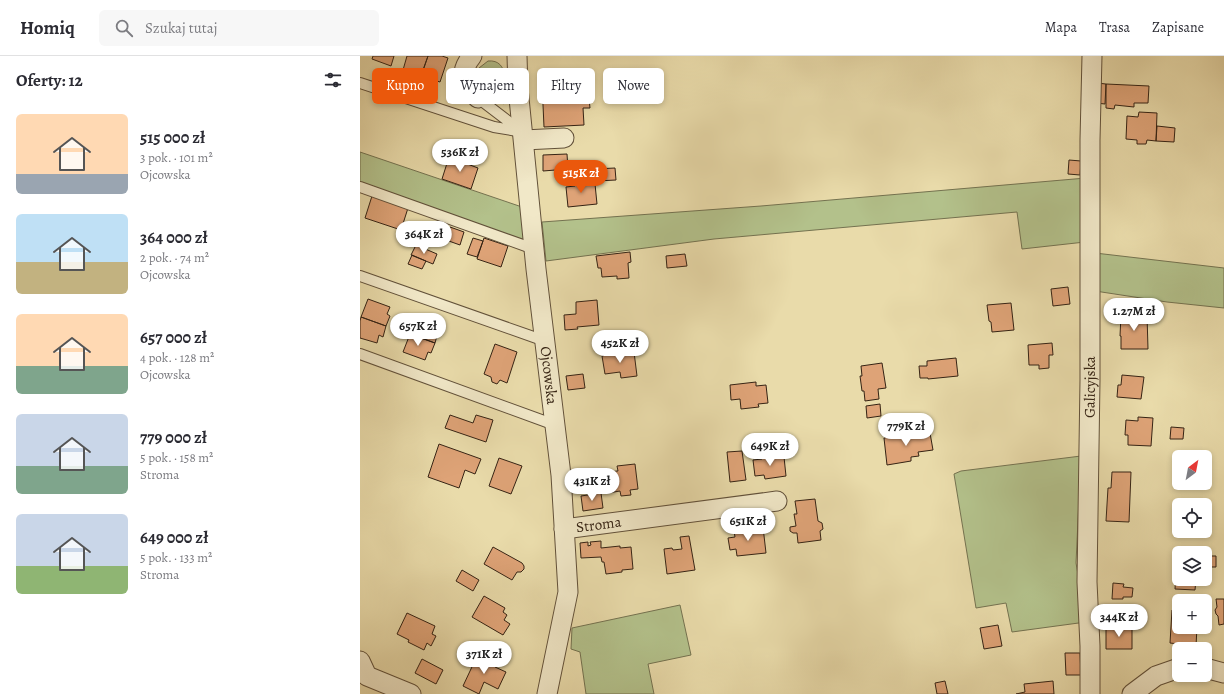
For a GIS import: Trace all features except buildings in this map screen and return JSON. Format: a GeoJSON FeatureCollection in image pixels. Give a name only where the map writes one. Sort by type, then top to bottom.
{"type":"FeatureCollection","features":[{"type":"Feature","properties":{"kind":"street"},"geometry":{"type":"LineString","coordinates":[[465,68],[472,56]]}},
{"type":"Feature","properties":{"kind":"street","name":"Ojcowska"},"geometry":{"type":"LineString","coordinates":[[517,56],[534,249],[561,475],[568,592],[547,694]]}},
{"type":"Feature","properties":{"kind":"street","name":"Galicyjska"},"geometry":{"type":"LineString","coordinates":[[1090,694],[1090,646],[1087,582],[1090,386],[1090,140],[1092,56]]}},
{"type":"Feature","properties":{"kind":"street"},"geometry":{"type":"LineString","coordinates":[[523,136],[564,138]]}},
{"type":"Feature","properties":{"kind":"street","name":"Stroma"},"geometry":{"type":"LineString","coordinates":[[564,529],[777,501]]}},
{"type":"Feature","properties":{"kind":"street"},"geometry":{"type":"LineString","coordinates":[[360,661],[367,676],[411,694]]}},
{"type":"Feature","properties":{"kind":"street"},"geometry":{"type":"LineString","coordinates":[[1132,694],[1156,676],[1172,670]]}},
{"type":"Feature","properties":{"kind":"street"},"geometry":{"type":"LineString","coordinates":[[1212,670],[1224,673]]}},
{"type":"Feature","properties":{"kind":"lane"},"geometry":{"type":"LineString","coordinates":[[360,83],[523,136]]}},
{"type":"Feature","properties":{"kind":"lane"},"geometry":{"type":"LineString","coordinates":[[485,104],[523,136]]}},
{"type":"Feature","properties":{"kind":"lane"},"geometry":{"type":"LineString","coordinates":[[360,187],[534,249]]}},
{"type":"Feature","properties":{"kind":"lane"},"geometry":{"type":"LineString","coordinates":[[360,276],[545,340]]}},
{"type":"Feature","properties":{"kind":"lane"},"geometry":{"type":"LineString","coordinates":[[360,354],[555,426]]}},
{"type":"Feature","properties":{"kind":"green space"},"geometry":{"type":"Polygon","coordinates":[[[488,61],[495,62],[502,68],[479,68],[488,61]]]}},
{"type":"Feature","properties":{"kind":"green space"},"geometry":{"type":"Polygon","coordinates":[[[360,152],[522,207],[524,240],[360,184],[360,152]]]}},
{"type":"Feature","properties":{"kind":"green space"},"geometry":{"type":"Polygon","coordinates":[[[1086,178],[1085,242],[1022,249],[1017,212],[714,239],[546,261],[542,222],[761,206],[1086,178]]]}},
{"type":"Feature","properties":{"kind":"green space"},"geometry":{"type":"Polygon","coordinates":[[[1095,253],[1224,268],[1224,308],[1167,302],[1095,291],[1095,253]]]}},
{"type":"Feature","properties":{"kind":"green space"},"geometry":{"type":"Polygon","coordinates":[[[1081,456],[1076,563],[1086,622],[1012,632],[1006,603],[976,608],[954,474],[961,471],[1081,456]]]}},
{"type":"Feature","properties":{"kind":"green space"},"geometry":{"type":"Polygon","coordinates":[[[680,605],[691,655],[648,664],[654,694],[586,694],[580,652],[571,649],[572,628],[680,605]]]}}]}
